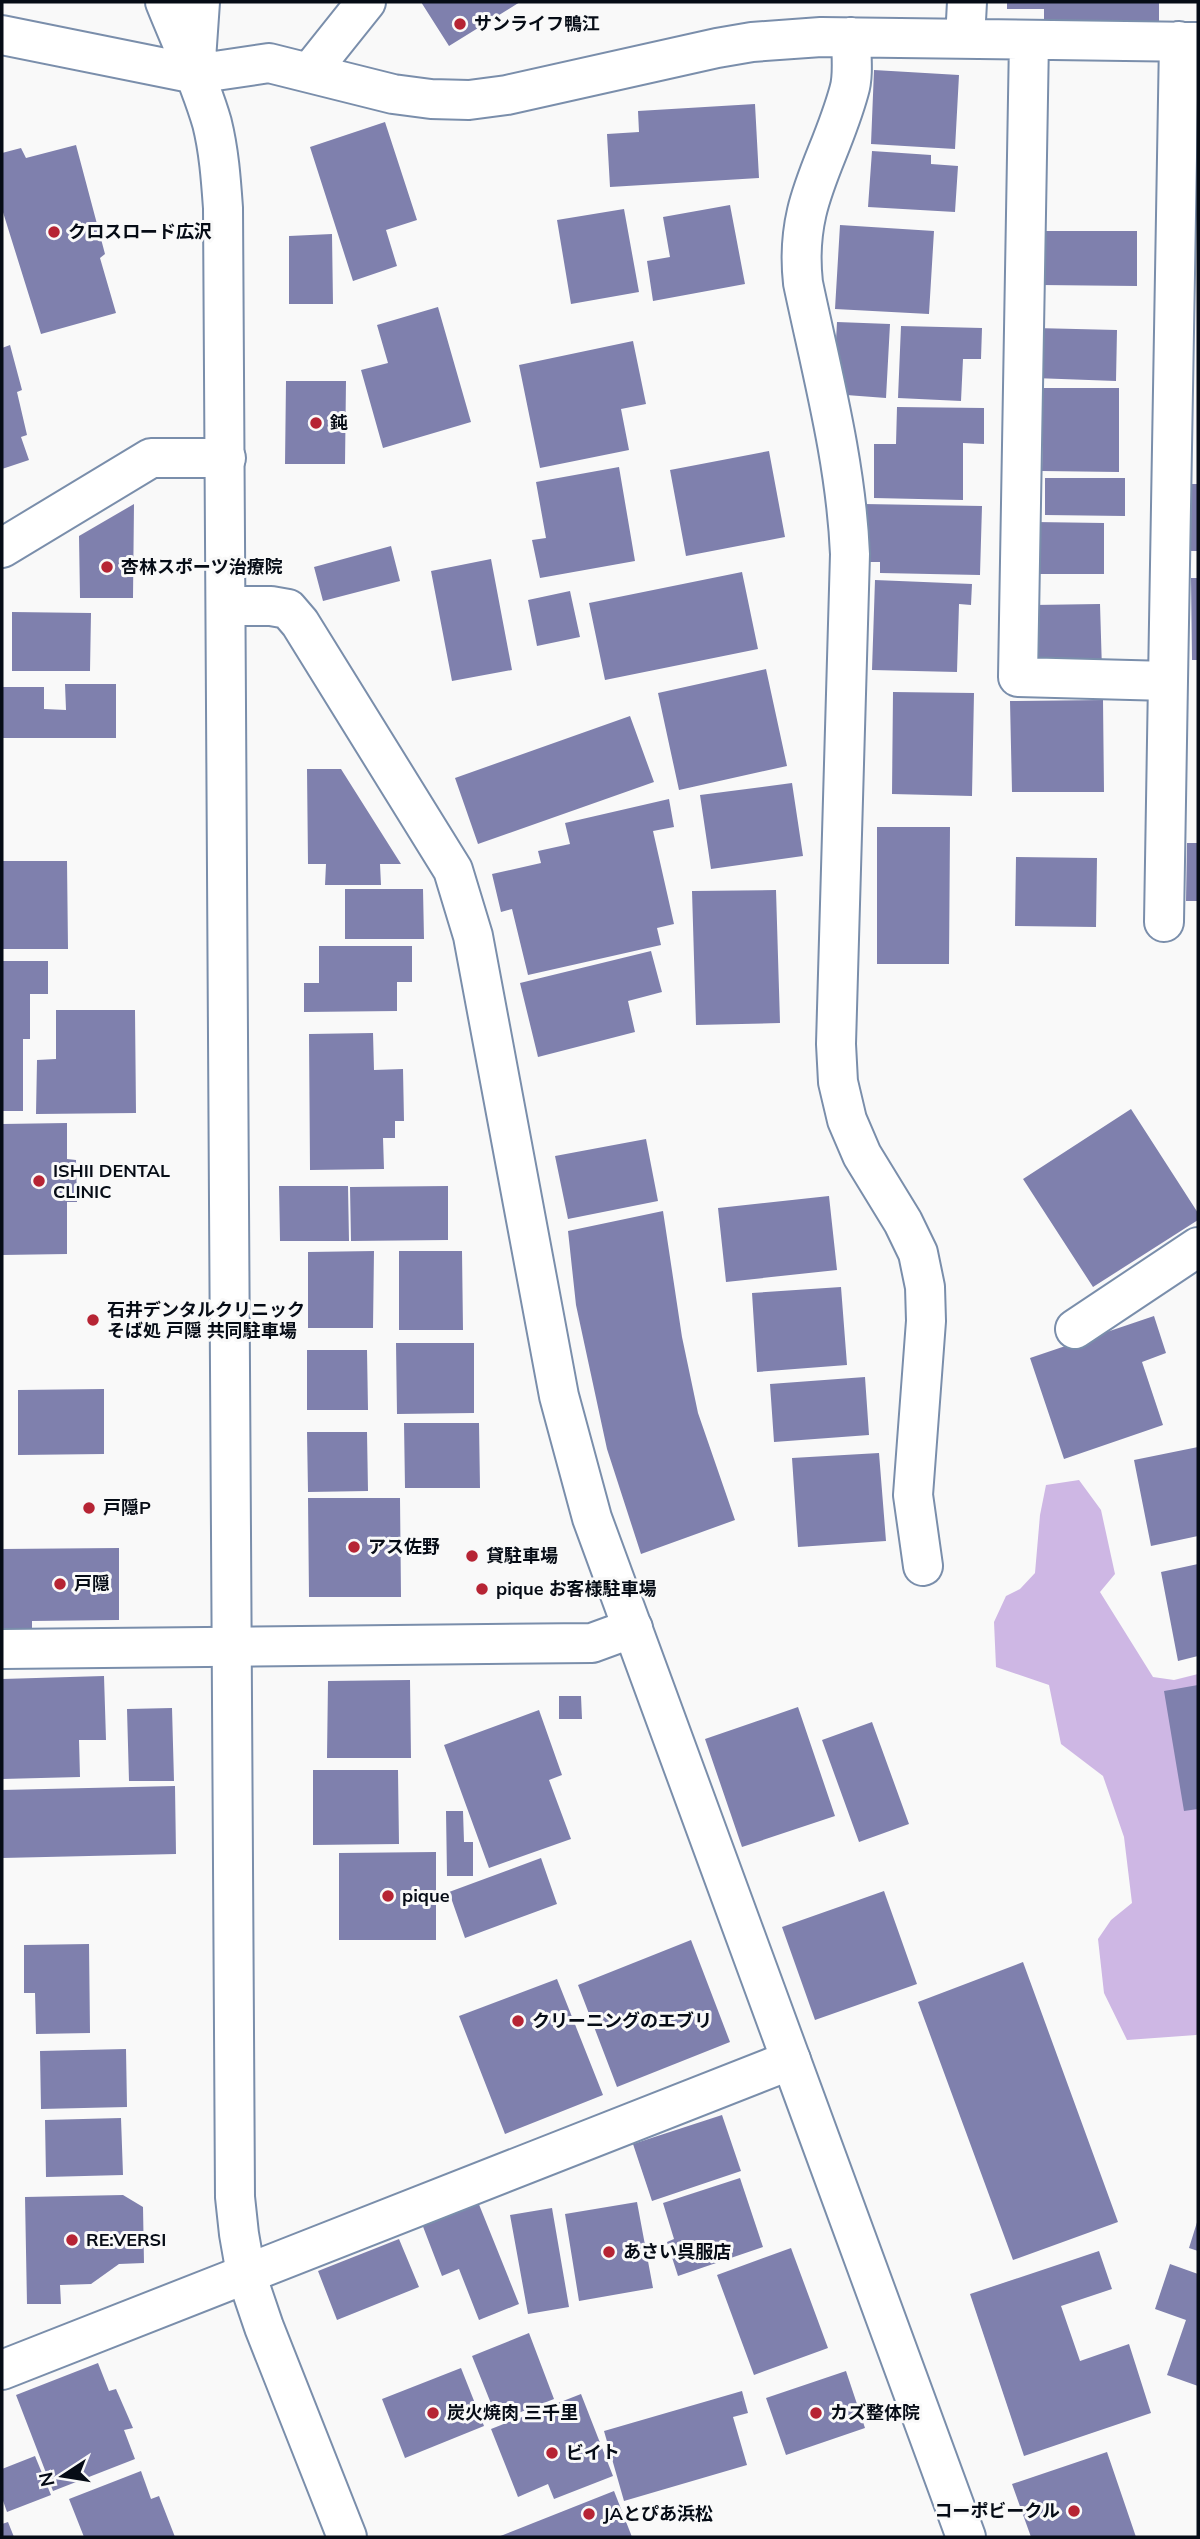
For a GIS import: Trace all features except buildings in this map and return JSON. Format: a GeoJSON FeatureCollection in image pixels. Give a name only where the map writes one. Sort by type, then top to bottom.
{"type":"FeatureCollection","features":[{"type":"Feature","properties":{"kind":"street"},"geometry":{"type":"LineString","coordinates":[[165,2],[195,74],[212,125],[222,197],[226,458],[236,2197],[246,2274],[346,2537]]}},
{"type":"Feature","properties":{"kind":"street"},"geometry":{"type":"LineString","coordinates":[[195,74],[200,2]]}},
{"type":"Feature","properties":{"kind":"street"},"geometry":{"type":"LineString","coordinates":[[310,72],[366,2]]}},
{"type":"Feature","properties":{"kind":"street"},"geometry":{"type":"LineString","coordinates":[[2,35],[195,74],[269,63],[393,94],[469,100],[507,95],[752,42],[851,37],[966,20],[1029,40],[1189,42],[1168,681],[1164,922]]}},
{"type":"Feature","properties":{"kind":"street"},"geometry":{"type":"LineString","coordinates":[[851,37],[850,89],[809,198],[802,226],[800,255],[803,283],[842,468],[849,535],[836,1044],[838,1082],[847,1120],[862,1155],[903,1222],[918,1253],[925,1287],[926,1321],[913,1495],[923,1566]]}},
{"type":"Feature","properties":{"kind":"street"},"geometry":{"type":"LineString","coordinates":[[1029,40],[1018,677],[1168,681]]}},
{"type":"Feature","properties":{"kind":"street"},"geometry":{"type":"LineString","coordinates":[[2,548],[151,458],[226,458]]}},
{"type":"Feature","properties":{"kind":"street"},"geometry":{"type":"LineString","coordinates":[[226,606],[271,606],[288,609],[300,623],[453,870],[474,936],[559,1396],[592,1518],[967,2537]]}},
{"type":"Feature","properties":{"kind":"street"},"geometry":{"type":"LineString","coordinates":[[1075,1329],[1198,1247]]}},
{"type":"Feature","properties":{"kind":"street"},"geometry":{"type":"LineString","coordinates":[[2,1648],[592,1643],[633,1628]]}},
{"type":"Feature","properties":{"kind":"street"},"geometry":{"type":"LineString","coordinates":[[2,2370],[791,2060]]}},
{"type":"Feature","properties":{"kind":"shaded area"},"geometry":{"type":"Polygon","coordinates":[[[1079,1480],[1101,1510],[1115,1574],[1100,1592],[1153,1677],[1174,1680],[1198,1674],[1196,2035],[1127,2040],[1104,1993],[1098,1939],[1111,1920],[1132,1903],[1124,1837],[1103,1776],[1061,1744],[1049,1685],[996,1667],[994,1622],[1006,1596],[1020,1589],[1035,1573],[1040,1515],[1046,1485],[1079,1480]]]}},
{"type":"Feature","properties":{"kind":"place","name":"サンライフ鴨江"},"geometry":{"type":"Point","coordinates":[460,24]}},
{"type":"Feature","properties":{"kind":"place","name":"クロスロード広沢"},"geometry":{"type":"Point","coordinates":[54,232]}},
{"type":"Feature","properties":{"kind":"place","name":"鈍"},"geometry":{"type":"Point","coordinates":[316,423]}},
{"type":"Feature","properties":{"kind":"place","name":"杏林スポーツ治療院"},"geometry":{"type":"Point","coordinates":[107,567]}},
{"type":"Feature","properties":{"kind":"place","name":"ISHII DENTAL CLINIC"},"geometry":{"type":"Point","coordinates":[39,1181]}},
{"type":"Feature","properties":{"kind":"place","name":"石井デンタルクリニック そば処 戸隠 共同駐車場"},"geometry":{"type":"Point","coordinates":[93,1320]}},
{"type":"Feature","properties":{"kind":"place","name":"戸隠P"},"geometry":{"type":"Point","coordinates":[89,1508]}},
{"type":"Feature","properties":{"kind":"place","name":"アス佐野"},"geometry":{"type":"Point","coordinates":[354,1547]}},
{"type":"Feature","properties":{"kind":"place","name":"貸駐車場"},"geometry":{"type":"Point","coordinates":[472,1556]}},
{"type":"Feature","properties":{"kind":"place","name":"戸隠"},"geometry":{"type":"Point","coordinates":[60,1584]}},
{"type":"Feature","properties":{"kind":"place","name":"pique お客様駐車場"},"geometry":{"type":"Point","coordinates":[482,1589]}},
{"type":"Feature","properties":{"kind":"place","name":"pique"},"geometry":{"type":"Point","coordinates":[388,1896]}},
{"type":"Feature","properties":{"kind":"place","name":"クリーニングのエブリ"},"geometry":{"type":"Point","coordinates":[518,2021]}},
{"type":"Feature","properties":{"kind":"place","name":"RE:VERSI"},"geometry":{"type":"Point","coordinates":[72,2240]}},
{"type":"Feature","properties":{"kind":"place","name":"あさい呉服店"},"geometry":{"type":"Point","coordinates":[609,2252]}},
{"type":"Feature","properties":{"kind":"place","name":"炭火焼肉 三千里"},"geometry":{"type":"Point","coordinates":[433,2413]}},
{"type":"Feature","properties":{"kind":"place","name":"カズ整体院"},"geometry":{"type":"Point","coordinates":[816,2413]}},
{"type":"Feature","properties":{"kind":"place","name":"ビイト"},"geometry":{"type":"Point","coordinates":[552,2453]}},
{"type":"Feature","properties":{"kind":"place","name":"コーポビークル"},"geometry":{"type":"Point","coordinates":[1074,2511]}},
{"type":"Feature","properties":{"kind":"place","name":"JAとぴあ浜松"},"geometry":{"type":"Point","coordinates":[589,2514]}}]}
